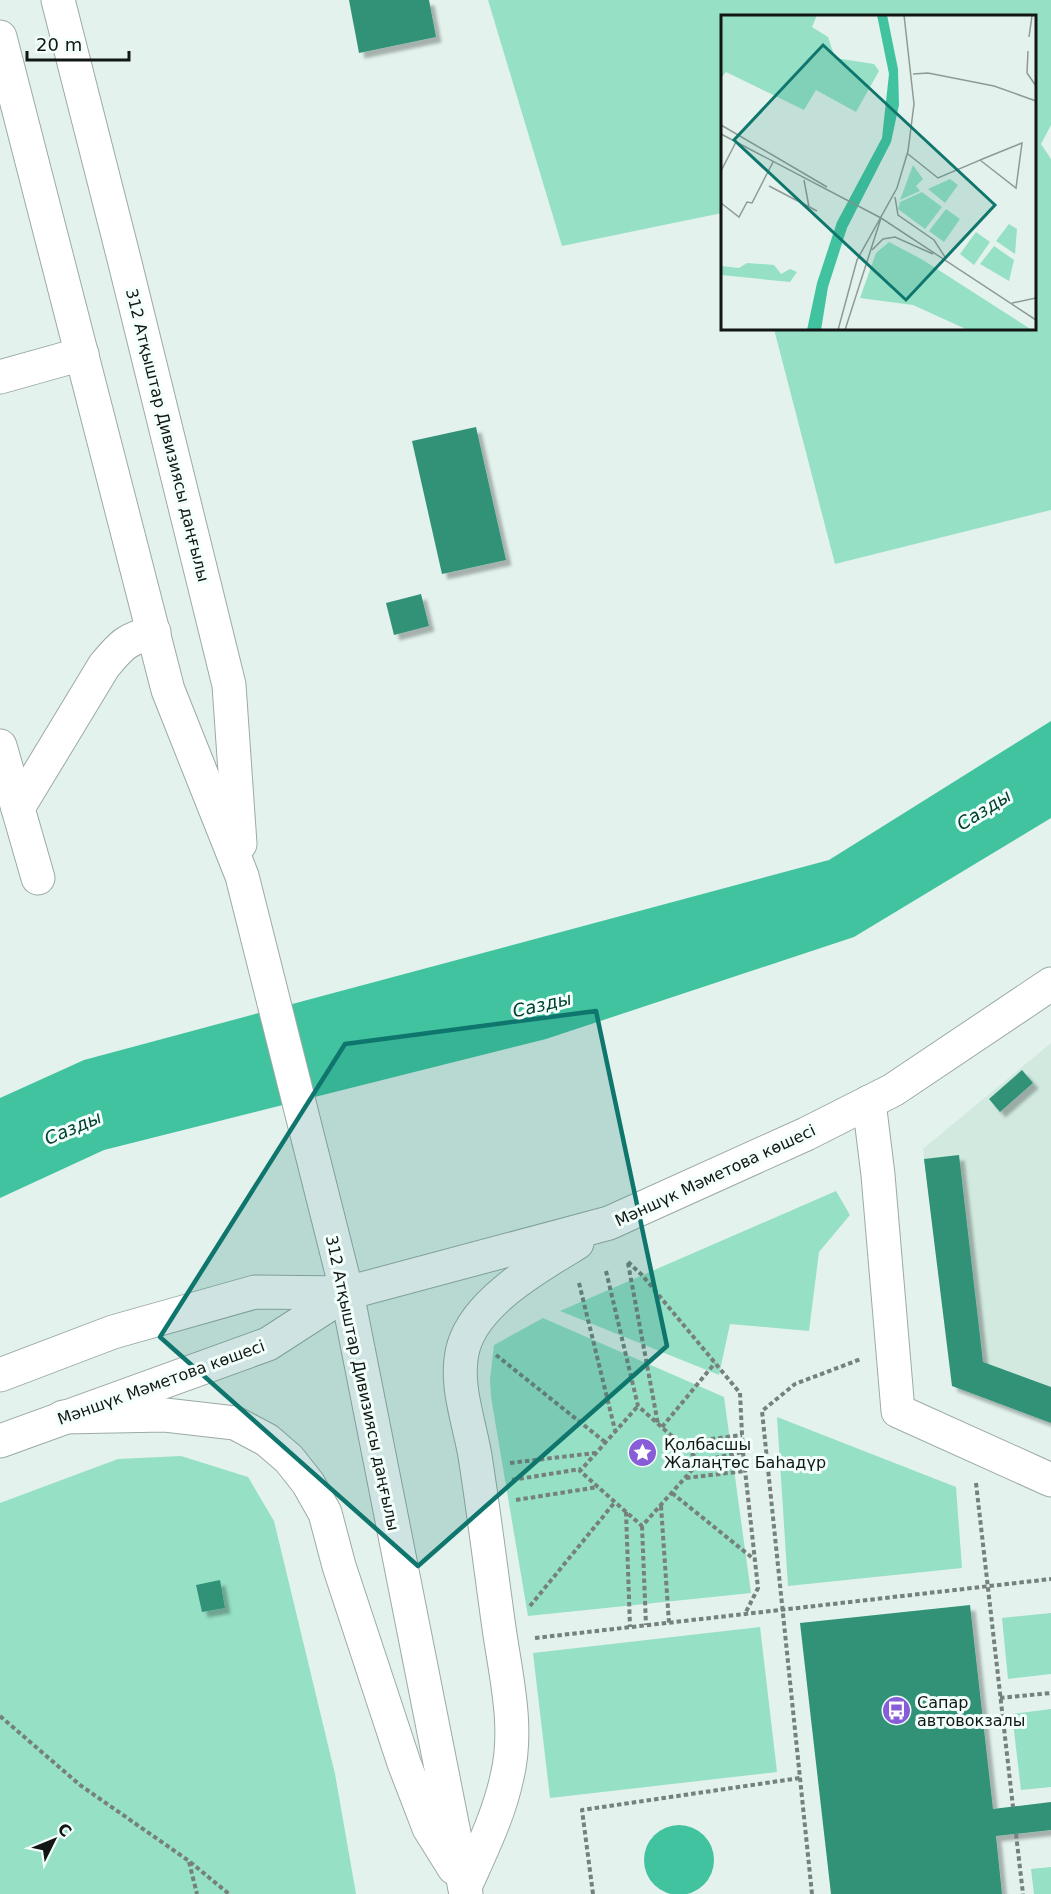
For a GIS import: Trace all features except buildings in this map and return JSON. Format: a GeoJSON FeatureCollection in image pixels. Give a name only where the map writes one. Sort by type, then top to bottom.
{"type":"FeatureCollection","features":[{"type":"Feature","properties":{"kind":"main road","name":"312 Атқыштар Дивизиясы даңғылы"},"geometry":{"type":"LineString","coordinates":[[58,0],[229,685],[242,876]]}},
{"type":"Feature","properties":{"kind":"main road","name":"312 Атқыштар Дивизиясы даңғылы"},"geometry":{"type":"LineString","coordinates":[[0,37],[168,690],[242,876],[347,1293],[466,1891]]}},
{"type":"Feature","properties":{"kind":"main road"},"geometry":{"type":"LineString","coordinates":[[0,377],[82,354]]}},
{"type":"Feature","properties":{"kind":"main road"},"geometry":{"type":"LineString","coordinates":[[18,808],[117,650],[131,638],[154,632]]}},
{"type":"Feature","properties":{"kind":"main road"},"geometry":{"type":"LineString","coordinates":[[0,747],[38,878]]}},
{"type":"Feature","properties":{"kind":"main road","name":"Мәншүк Мәметова көшесі"},"geometry":{"type":"LineString","coordinates":[[0,1375],[113,1332],[255,1292],[347,1293],[609,1223],[806,1134],[893,1090],[1051,984]]}},
{"type":"Feature","properties":{"kind":"main road"},"geometry":{"type":"LineString","coordinates":[[869,1102],[878,1175],[898,1411],[1051,1480]]}},
{"type":"Feature","properties":{"kind":"main road"},"geometry":{"type":"LineString","coordinates":[[466,1891],[508,1776],[513,1728],[475,1455],[459,1374],[464,1343],[477,1320],[502,1293],[531,1270],[609,1223]]}},
{"type":"Feature","properties":{"kind":"main road","name":"Мәншүк Мәметова көшесі"},"geometry":{"type":"LineString","coordinates":[[0,1441],[268,1344],[347,1293]]}},
{"type":"Feature","properties":{"kind":"main road"},"geometry":{"type":"LineString","coordinates":[[63,1418],[165,1415],[235,1424],[267,1440],[289,1459],[308,1483],[325,1514],[339,1566],[404,1763],[429,1828],[466,1891]]}},
{"type":"Feature","properties":{"kind":"path"},"geometry":{"type":"LineString","coordinates":[[660,1426],[628,1262],[642,1275],[740,1393],[743,1455],[758,1588],[745,1614]]}},
{"type":"Feature","properties":{"kind":"path"},"geometry":{"type":"LineString","coordinates":[[606,1271],[638,1406],[700,1461]]}},
{"type":"Feature","properties":{"kind":"path"},"geometry":{"type":"LineString","coordinates":[[579,1283],[615,1431]]}},
{"type":"Feature","properties":{"kind":"path"},"geometry":{"type":"LineString","coordinates":[[812,1894],[762,1411],[795,1384],[892,1347]]}},
{"type":"Feature","properties":{"kind":"path"},"geometry":{"type":"LineString","coordinates":[[489,1349],[605,1442]]}},
{"type":"Feature","properties":{"kind":"path"},"geometry":{"type":"LineString","coordinates":[[660,1426],[715,1363]]}},
{"type":"Feature","properties":{"kind":"path"},"geometry":{"type":"LineString","coordinates":[[511,1480],[582,1469],[638,1406]]}},
{"type":"Feature","properties":{"kind":"path"},"geometry":{"type":"LineString","coordinates":[[681,1443],[742,1435]]}},
{"type":"Feature","properties":{"kind":"path"},"geometry":{"type":"LineString","coordinates":[[970,1444],[1013,1806]]}},
{"type":"Feature","properties":{"kind":"path"},"geometry":{"type":"LineString","coordinates":[[646,1625],[642,1526],[700,1461],[743,1452],[743,1455]]}},
{"type":"Feature","properties":{"kind":"path"},"geometry":{"type":"LineString","coordinates":[[508,1463],[596,1453]]}},
{"type":"Feature","properties":{"kind":"path"},"geometry":{"type":"LineString","coordinates":[[582,1469],[580,1471],[642,1526]]}},
{"type":"Feature","properties":{"kind":"path"},"geometry":{"type":"LineString","coordinates":[[685,1479],[745,1471]]}},
{"type":"Feature","properties":{"kind":"path"},"geometry":{"type":"LineString","coordinates":[[514,1500],[598,1487]]}},
{"type":"Feature","properties":{"kind":"path"},"geometry":{"type":"LineString","coordinates":[[672,1493],[755,1560]]}},
{"type":"Feature","properties":{"kind":"path"},"geometry":{"type":"LineString","coordinates":[[530,1607],[615,1502]]}},
{"type":"Feature","properties":{"kind":"path"},"geometry":{"type":"LineString","coordinates":[[661,1505],[669,1623]]}},
{"type":"Feature","properties":{"kind":"path"},"geometry":{"type":"LineString","coordinates":[[626,1512],[630,1627]]}},
{"type":"Feature","properties":{"kind":"path"},"geometry":{"type":"LineString","coordinates":[[532,1639],[1051,1579]]}},
{"type":"Feature","properties":{"kind":"path"},"geometry":{"type":"LineString","coordinates":[[1000,1698],[1051,1693]]}},
{"type":"Feature","properties":{"kind":"path"},"geometry":{"type":"LineString","coordinates":[[0,1716],[80,1785],[189,1861],[229,1894]]}},
{"type":"Feature","properties":{"kind":"path"},"geometry":{"type":"LineString","coordinates":[[593,1894],[582,1810],[800,1779]]}},
{"type":"Feature","properties":{"kind":"path"},"geometry":{"type":"LineString","coordinates":[[1016,1834],[1023,1894]]}},
{"type":"Feature","properties":{"kind":"path"},"geometry":{"type":"LineString","coordinates":[[189,1861],[197,1894]]}},
{"type":"Feature","properties":{"kind":"highlighted area"},"geometry":{"type":"Polygon","coordinates":[[[596,1011],[667,1346],[418,1566],[160,1337],[345,1044],[596,1011]]]}},
{"type":"Feature","properties":{"kind":"shaded area"},"geometry":{"type":"Polygon","coordinates":[[[488,0],[1051,0],[1051,125],[1041,144],[1051,159],[1051,510],[835,564],[774,330],[1036,330],[1036,15],[721,15],[721,213],[562,246],[488,0]]]}},
{"type":"Feature","properties":{"kind":"shaded area"},"geometry":{"type":"Polygon","coordinates":[[[1051,1043],[1051,1423],[952,1386],[923,1149],[1051,1043]]]}},
{"type":"Feature","properties":{"kind":"shaded area"},"geometry":{"type":"Polygon","coordinates":[[[836,1191],[850,1215],[819,1252],[809,1331],[730,1324],[719,1375],[560,1311],[836,1191]]]}},
{"type":"Feature","properties":{"kind":"shaded area"},"geometry":{"type":"Polygon","coordinates":[[[543,1318],[724,1397],[751,1593],[528,1616],[491,1397],[490,1379],[494,1345],[543,1318]]]}},
{"type":"Feature","properties":{"kind":"shaded area"},"geometry":{"type":"Polygon","coordinates":[[[777,1417],[956,1487],[962,1568],[788,1586],[777,1417]]]}},
{"type":"Feature","properties":{"kind":"shaded area"},"geometry":{"type":"Polygon","coordinates":[[[181,1456],[248,1477],[274,1521],[335,1774],[356,1894],[0,1894],[0,1503],[118,1459],[181,1456]]]}},
{"type":"Feature","properties":{"kind":"shaded area"},"geometry":{"type":"Polygon","coordinates":[[[1051,1613],[1051,1674],[1008,1679],[1002,1618],[1051,1613]]]}},
{"type":"Feature","properties":{"kind":"shaded area"},"geometry":{"type":"Polygon","coordinates":[[[760,1627],[777,1772],[550,1798],[533,1653],[760,1627]]]}},
{"type":"Feature","properties":{"kind":"shaded area"},"geometry":{"type":"Polygon","coordinates":[[[1051,1709],[1051,1787],[1021,1790],[1012,1714],[1051,1709]]]}},
{"type":"Feature","properties":{"kind":"shaded area"},"geometry":{"type":"Polygon","coordinates":[[[1051,1867],[1051,1894],[1034,1894],[1031,1869],[1051,1867]]]}},
{"type":"Feature","properties":{"kind":"water","name":"Сазды"},"geometry":{"type":"Polygon","coordinates":[[[1051,721],[1051,818],[854,937],[546,1039],[104,1150],[0,1198],[0,1098],[84,1060],[829,860],[1051,721]]]}},
{"type":"Feature","properties":{"kind":"water"},"geometry":{"type":"Polygon","coordinates":[[[679,1825],[698,1831],[708,1841],[714,1860],[708,1879],[698,1889],[679,1895],[660,1889],[650,1879],[644,1860],[650,1841],[660,1831],[679,1825]]]}},
{"type":"Feature","properties":{"kind":"place","name":"Қолбасшы Жалаңтөс Баһадүр"},"geometry":{"type":"Point","coordinates":[643,1453]}},
{"type":"Feature","properties":{"kind":"place","name":"Сапар автовокзалы"},"geometry":{"type":"Point","coordinates":[896,1711]}}]}
